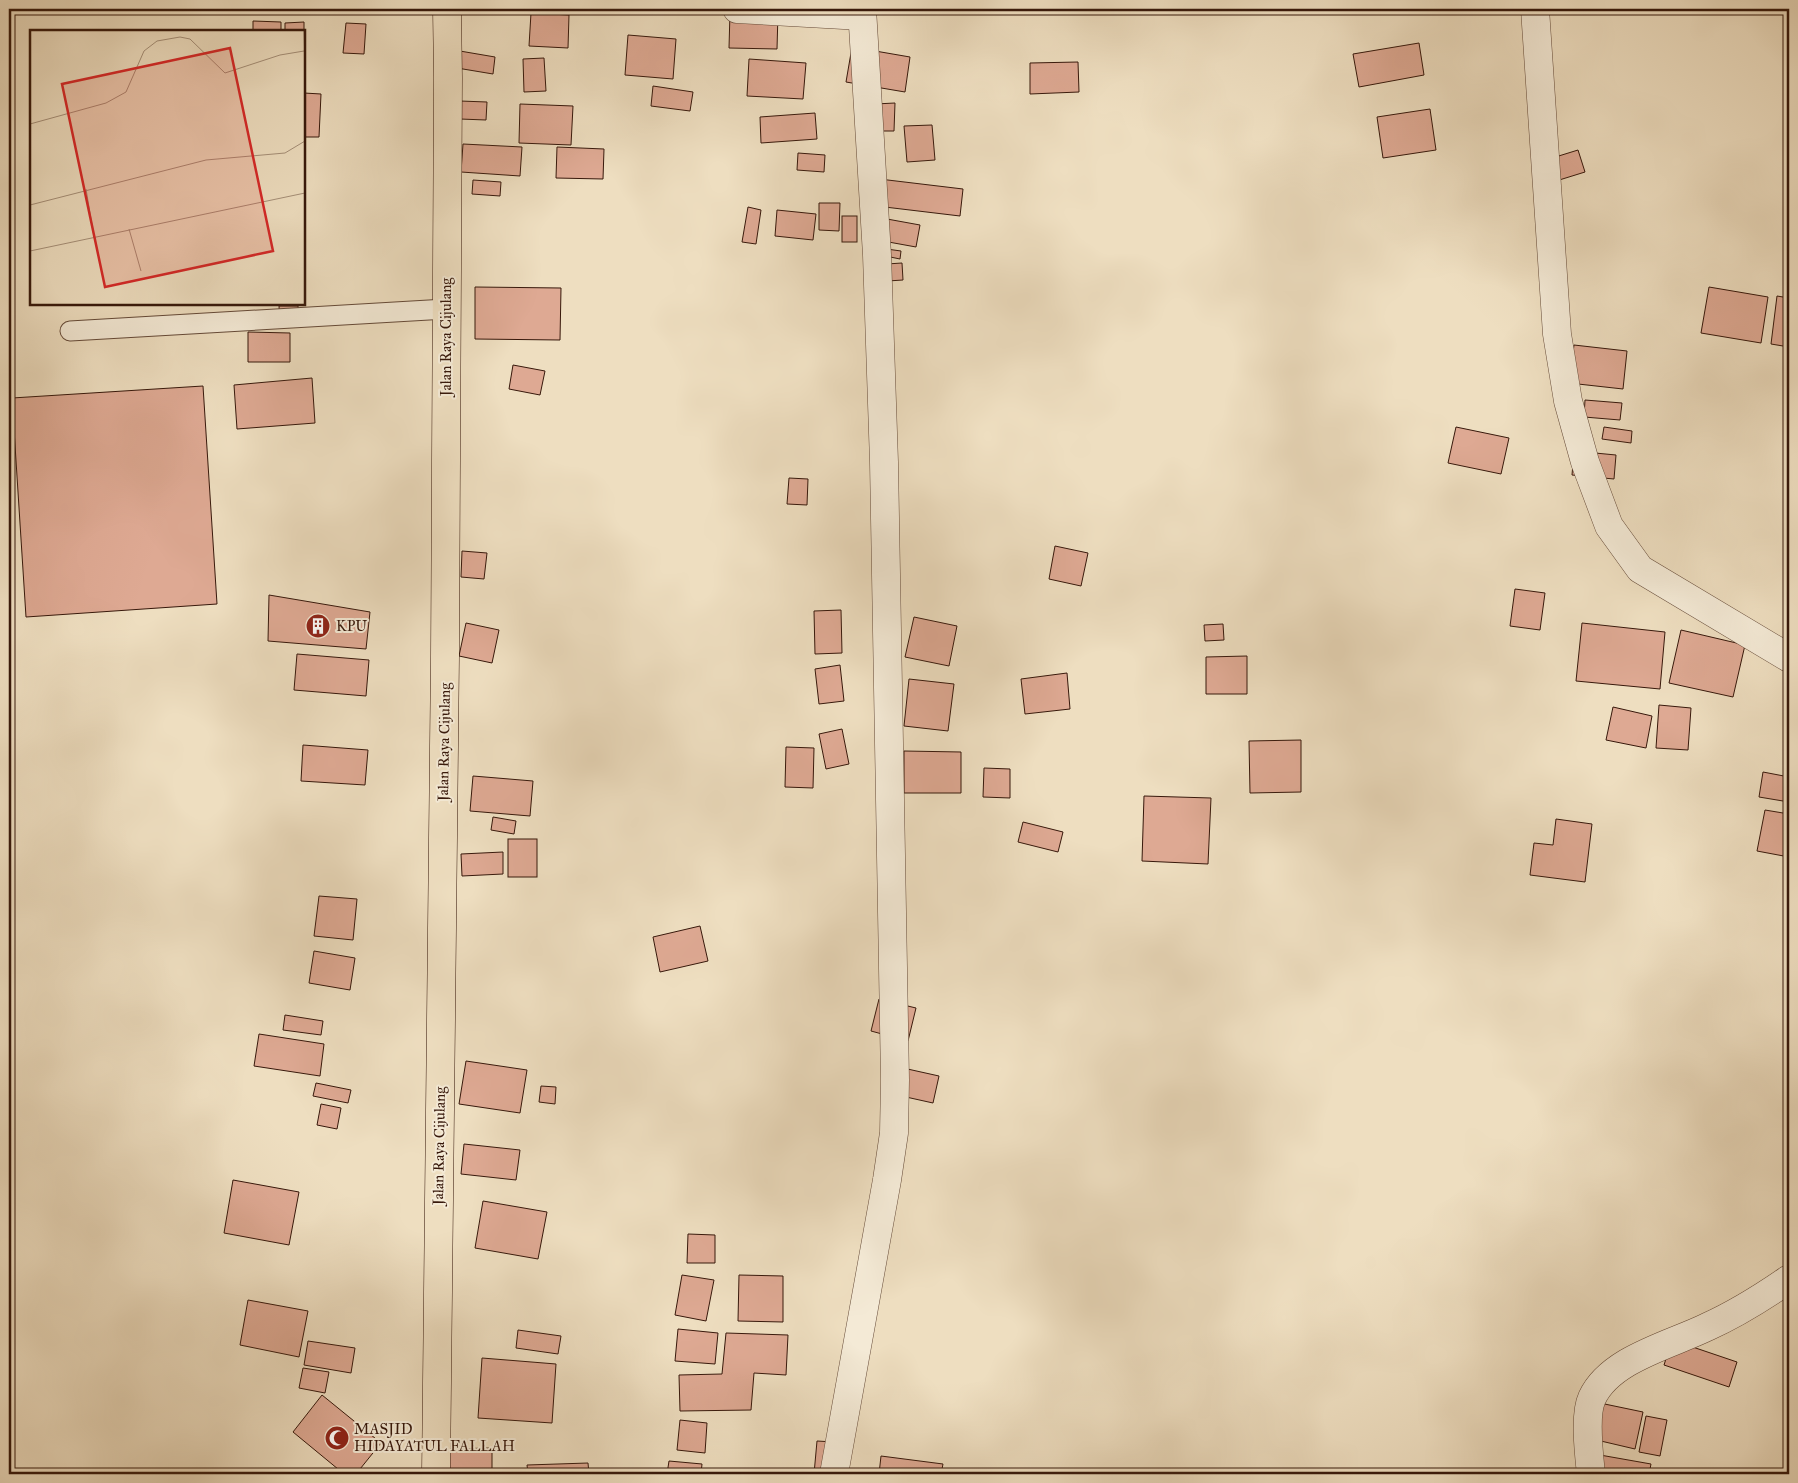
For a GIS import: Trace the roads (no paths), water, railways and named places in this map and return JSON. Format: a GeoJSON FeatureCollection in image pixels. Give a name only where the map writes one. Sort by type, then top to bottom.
{"type":"FeatureCollection","features":[{"type":"Feature","properties":{"kind":"highway","name":"Jalan Raya Cijulang"},"geometry":{"type":"LineString","coordinates":[[436,1474],[445,646],[447,9]]}},
{"type":"Feature","properties":{"kind":"street"},"geometry":{"type":"LineString","coordinates":[[737,9],[862,12],[876,255],[884,462],[895,1080],[894,1133],[834,1474]]}},
{"type":"Feature","properties":{"kind":"street"},"geometry":{"type":"LineString","coordinates":[[1535,9],[1557,334],[1568,401],[1585,462],[1606,517],[1610,526],[1640,569],[1789,658]]}},
{"type":"Feature","properties":{"kind":"street"},"geometry":{"type":"LineString","coordinates":[[1591,1474],[1588,1451],[1588,1424],[1592,1399],[1607,1377],[1628,1362],[1723,1319],[1762,1298],[1789,1279]]}},
{"type":"Feature","properties":{"kind":"lane"},"geometry":{"type":"LineString","coordinates":[[70,331],[446,309]]}},
{"type":"Feature","properties":{"kind":"place","name":"KPU"},"geometry":{"type":"Point","coordinates":[318,626]}},
{"type":"Feature","properties":{"kind":"place","name":"MASJID HIDAYATUL FALLAH"},"geometry":{"type":"Point","coordinates":[337,1438]}}]}
